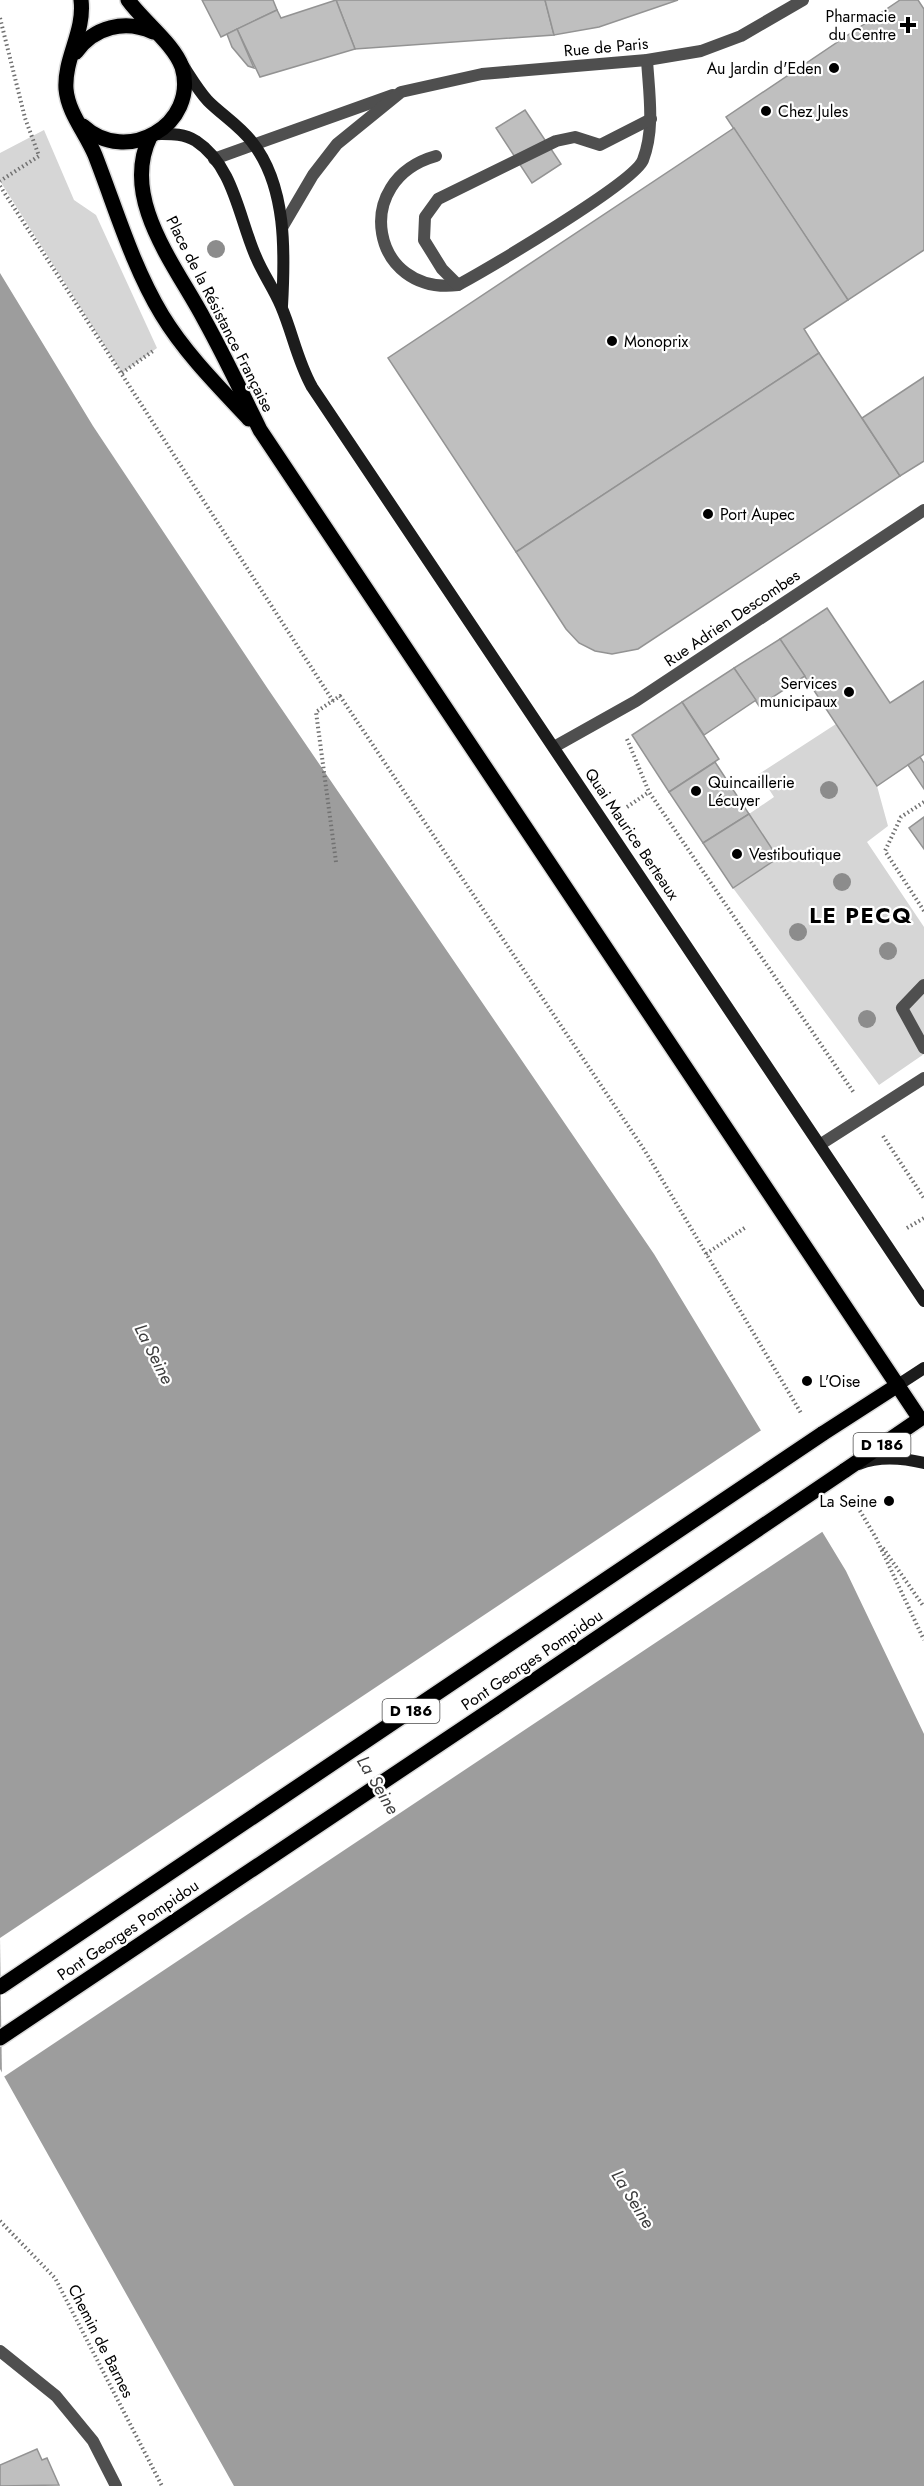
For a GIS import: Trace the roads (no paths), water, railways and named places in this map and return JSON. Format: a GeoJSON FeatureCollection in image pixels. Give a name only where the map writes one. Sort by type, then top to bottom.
{"type":"FeatureCollection","features":[{"type":"Feature","properties":{"kind":"main road","name":"Place de la Résistance Française"},"geometry":{"type":"LineString","coordinates":[[81,0],[81,29],[71,59],[66,90],[76,118],[93,151],[140,272],[163,317],[218,385],[260,430]]}},
{"type":"Feature","properties":{"kind":"main road","name":"Place de la Résistance Française"},"geometry":{"type":"LineString","coordinates":[[128,0],[155,33],[170,46],[208,101],[254,144],[264,161],[283,226],[285,252],[282,307]]}},
{"type":"Feature","properties":{"kind":"main road"},"geometry":{"type":"LineString","coordinates":[[71,59],[80,46],[94,34],[109,27],[132,26],[155,33]]}},
{"type":"Feature","properties":{"kind":"main road","name":"Place de la Résistance Française"},"geometry":{"type":"LineString","coordinates":[[177,57],[184,82],[182,100],[170,122],[153,136],[140,164],[147,209],[170,258],[218,345],[260,430]]}},
{"type":"Feature","properties":{"kind":"main road","name":"Place de la Résistance Française"},"geometry":{"type":"LineString","coordinates":[[76,118],[93,134],[115,142],[133,143],[153,136],[187,136],[197,142],[214,159],[227,180],[256,257],[282,307],[293,347],[312,387]]}},
{"type":"Feature","properties":{"kind":"main road","name":"Quai Maurice Berteaux"},"geometry":{"type":"LineString","coordinates":[[312,387],[924,1301]]}},
{"type":"Feature","properties":{"kind":"main road"},"geometry":{"type":"LineString","coordinates":[[260,430],[922,1418]]}},
{"type":"Feature","properties":{"kind":"main road","name":"D 186"},"geometry":{"type":"LineString","coordinates":[[898,1385],[924,1368]]}},
{"type":"Feature","properties":{"kind":"main road","name":"Pont Georges Pompidou"},"geometry":{"type":"LineString","coordinates":[[0,1987],[898,1385]]}},
{"type":"Feature","properties":{"kind":"main road","name":"D 186"},"geometry":{"type":"LineString","coordinates":[[844,1471],[922,1418]]}},
{"type":"Feature","properties":{"kind":"main road"},"geometry":{"type":"LineString","coordinates":[[844,1471],[875,1460],[907,1460],[924,1464]]}},
{"type":"Feature","properties":{"kind":"main road","name":"Pont Georges Pompidou"},"geometry":{"type":"LineString","coordinates":[[0,2038],[844,1471]]}},
{"type":"Feature","properties":{"kind":"street","name":"Rue de Paris"},"geometry":{"type":"LineString","coordinates":[[214,159],[401,92],[482,74],[647,60],[701,51],[741,36],[803,0]]}},
{"type":"Feature","properties":{"kind":"street"},"geometry":{"type":"LineString","coordinates":[[436,156],[418,161],[404,171],[389,187],[381,207],[380,229],[386,249],[396,264],[410,276],[433,285],[458,285],[606,193],[642,162],[651,119],[647,60]]}},
{"type":"Feature","properties":{"kind":"street","name":"Rue de Paris"},"geometry":{"type":"LineString","coordinates":[[283,226],[313,175],[337,144],[401,92]]}},
{"type":"Feature","properties":{"kind":"street"},"geometry":{"type":"LineString","coordinates":[[458,285],[442,269],[424,240],[424,217],[438,199],[556,141],[575,137],[600,145],[651,119]]}},
{"type":"Feature","properties":{"kind":"street","name":"Rue Adrien Descombes"},"geometry":{"type":"LineString","coordinates":[[554,747],[636,701],[924,510]]}},
{"type":"Feature","properties":{"kind":"street"},"geometry":{"type":"LineString","coordinates":[[924,985],[902,1008],[924,1048]]}},
{"type":"Feature","properties":{"kind":"street"},"geometry":{"type":"LineString","coordinates":[[821,1144],[924,1078]]}},
{"type":"Feature","properties":{"kind":"street"},"geometry":{"type":"LineString","coordinates":[[0,2351],[56,2396],[93,2441],[116,2486]]}},
{"type":"Feature","properties":{"kind":"water","name":"La Seine"},"geometry":{"type":"Polygon","coordinates":[[[0,273],[93,426],[268,689],[654,1254],[846,1571],[924,1734],[924,2486],[234,2486],[0,2069],[0,273]]]}},
{"type":"Feature","properties":{"kind":"place","name":"Pharmacie du Centre"},"geometry":{"type":"Point","coordinates":[908,25]}},
{"type":"Feature","properties":{"kind":"place","name":"Au Jardin d'Eden"},"geometry":{"type":"Point","coordinates":[834,68]}},
{"type":"Feature","properties":{"kind":"place","name":"Chez Jules"},"geometry":{"type":"Point","coordinates":[766,111]}},
{"type":"Feature","properties":{"kind":"place","name":"Monoprix"},"geometry":{"type":"Point","coordinates":[612,341]}},
{"type":"Feature","properties":{"kind":"place","name":"Port Aupec"},"geometry":{"type":"Point","coordinates":[708,514]}},
{"type":"Feature","properties":{"kind":"place","name":"Services municipaux"},"geometry":{"type":"Point","coordinates":[849,692]}},
{"type":"Feature","properties":{"kind":"place","name":"Quincaillerie Lécuyer"},"geometry":{"type":"Point","coordinates":[696,791]}},
{"type":"Feature","properties":{"kind":"place","name":"Vestiboutique"},"geometry":{"type":"Point","coordinates":[737,854]}},
{"type":"Feature","properties":{"kind":"place","name":"L'Oise"},"geometry":{"type":"Point","coordinates":[807,1381]}},
{"type":"Feature","properties":{"kind":"place","name":"La Seine"},"geometry":{"type":"Point","coordinates":[889,1501]}},
{"type":"Feature","properties":{"kind":"district","name":"LE PECQ"},"geometry":{"type":"Point","coordinates":[861,915]}}]}
